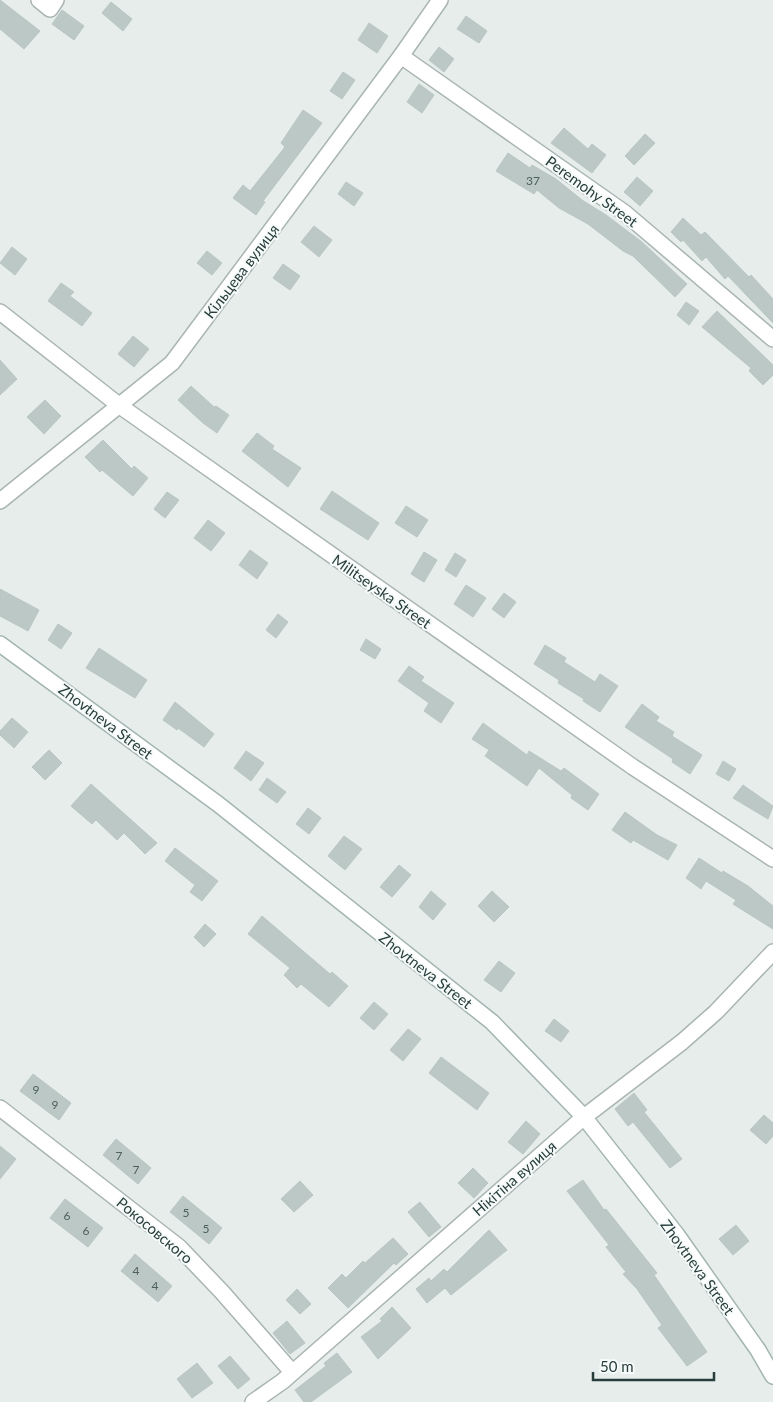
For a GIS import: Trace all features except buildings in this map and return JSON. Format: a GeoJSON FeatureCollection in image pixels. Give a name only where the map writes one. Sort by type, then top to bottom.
{"type":"FeatureCollection","features":[{"type":"Feature","properties":{"kind":"street"},"geometry":{"type":"LineString","coordinates":[[39,0],[50,9],[56,0]]}},
{"type":"Feature","properties":{"kind":"street","name":"Кільцева вулиця"},"geometry":{"type":"LineString","coordinates":[[0,501],[172,363],[401,56],[440,0]]}},
{"type":"Feature","properties":{"kind":"street","name":"Peremohy Street"},"geometry":{"type":"LineString","coordinates":[[401,56],[625,213],[773,340]]}},
{"type":"Feature","properties":{"kind":"street","name":"Militseyska Street"},"geometry":{"type":"LineString","coordinates":[[0,312],[120,406],[632,767],[773,859]]}},
{"type":"Feature","properties":{"kind":"street","name":"Zhovtneva Street"},"geometry":{"type":"LineString","coordinates":[[0,644],[218,804],[492,1022],[584,1117],[677,1236],[758,1350],[773,1376]]}},
{"type":"Feature","properties":{"kind":"street","name":"Нікітіна вулиця"},"geometry":{"type":"LineString","coordinates":[[253,1402],[292,1372],[584,1117],[682,1042],[716,1012],[773,952]]}},
{"type":"Feature","properties":{"kind":"street","name":"Рокосовского"},"geometry":{"type":"LineString","coordinates":[[0,1108],[179,1247],[222,1292],[292,1372]]}}]}
